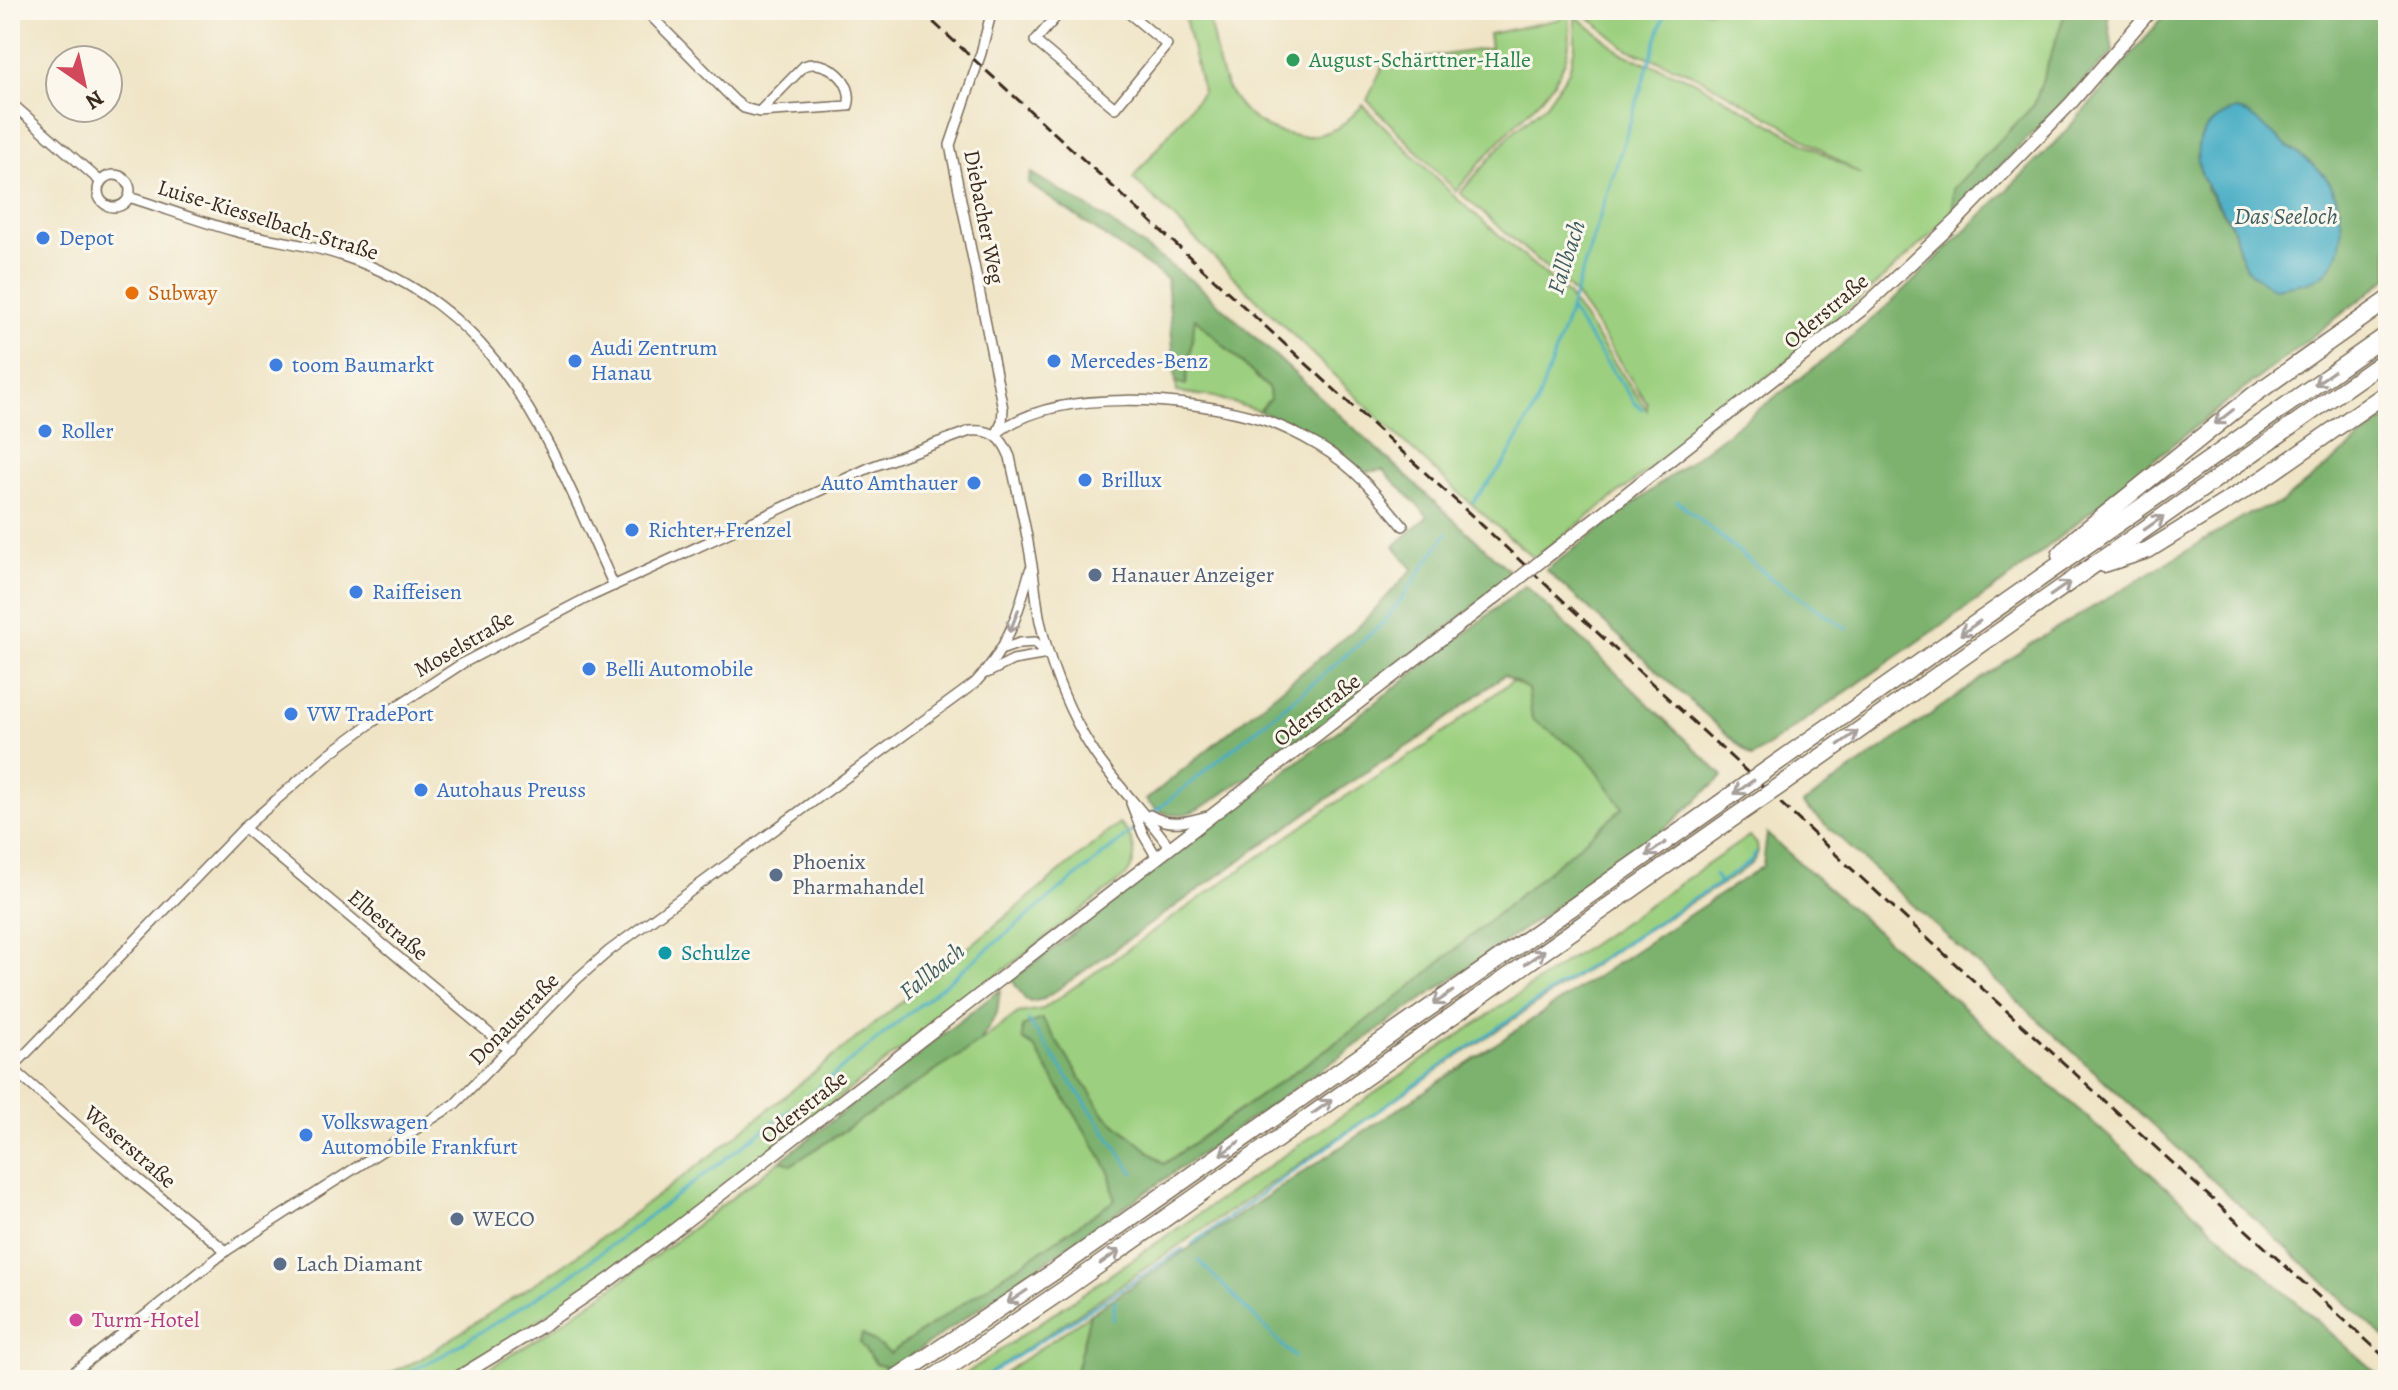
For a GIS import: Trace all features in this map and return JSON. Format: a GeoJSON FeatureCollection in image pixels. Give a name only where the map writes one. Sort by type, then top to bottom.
{"type":"FeatureCollection","features":[{"type":"Feature","properties":{"kind":"highway"},"geometry":{"type":"LineString","coordinates":[[2034,582],[2076,538],[2219,422],[2388,300]]}},
{"type":"Feature","properties":{"kind":"highway"},"geometry":{"type":"LineString","coordinates":[[893,1380],[1055,1271],[2388,334]]}},
{"type":"Feature","properties":{"kind":"highway"},"geometry":{"type":"LineString","coordinates":[[930,1380],[1069,1286],[2388,358]]}},
{"type":"Feature","properties":{"kind":"highway"},"geometry":{"type":"LineString","coordinates":[[2091,568],[2148,550],[2264,478],[2388,392]]}},
{"type":"Feature","properties":{"kind":"street"},"geometry":{"type":"LineString","coordinates":[[645,10],[744,108],[759,112],[848,106],[849,89],[828,66],[812,63],[804,66],[759,112]]}},
{"type":"Feature","properties":{"kind":"street","name":"Diebacher Weg"},"geometry":{"type":"LineString","coordinates":[[992,10],[950,145],[1003,409],[1002,422],[996,434]]}},
{"type":"Feature","properties":{"kind":"street"},"geometry":{"type":"LineString","coordinates":[[1062,10],[1035,41],[1115,108],[1167,45],[1125,10]]}},
{"type":"Feature","properties":{"kind":"street","name":"Oderstraße"},"geometry":{"type":"LineString","coordinates":[[454,1380],[612,1278],[1502,592],[1861,310],[1957,220],[2031,144],[2116,53],[2151,10]]}},
{"type":"Feature","properties":{"kind":"street","name":"Luise-Kiesselbach-Straße"},"geometry":{"type":"LineString","coordinates":[[10,102],[101,182]]}},
{"type":"Feature","properties":{"kind":"street","name":"Luise-Kiesselbach-Straße"},"geometry":{"type":"LineString","coordinates":[[120,176],[129,186],[129,197],[117,207],[105,205],[98,196],[98,190],[107,177],[120,176]]}},
{"type":"Feature","properties":{"kind":"street","name":"Luise-Kiesselbach-Straße"},"geometry":{"type":"LineString","coordinates":[[129,197],[231,230],[348,257],[393,277],[445,310],[482,343],[529,406],[614,586]]}},
{"type":"Feature","properties":{"kind":"street","name":"Moselstraße"},"geometry":{"type":"LineString","coordinates":[[11,1069],[244,828],[329,754],[374,721],[509,637],[882,463],[970,431],[996,434],[1034,413],[1086,404],[1137,400],[1188,403],[1267,421],[1323,448],[1370,487],[1403,526]]}},
{"type":"Feature","properties":{"kind":"street"},"geometry":{"type":"LineString","coordinates":[[996,434],[1010,457],[1040,618],[1059,684],[1083,734],[1140,816],[1143,834],[1157,858]]}},
{"type":"Feature","properties":{"kind":"street","name":"Donaustraße"},"geometry":{"type":"LineString","coordinates":[[984,674],[1003,649],[1016,619],[1032,562]]}},
{"type":"Feature","properties":{"kind":"street"},"geometry":{"type":"LineString","coordinates":[[1003,649],[1035,642],[1048,654]]}},
{"type":"Feature","properties":{"kind":"street","name":"Donaustraße"},"geometry":{"type":"LineString","coordinates":[[64,1380],[226,1251],[455,1104],[609,951],[681,896],[925,721],[984,674],[1013,660],[1048,654]]}},
{"type":"Feature","properties":{"kind":"street"},"geometry":{"type":"LineString","coordinates":[[1140,816],[1157,823],[1180,823],[1216,813]]}},
{"type":"Feature","properties":{"kind":"street"},"geometry":{"type":"LineString","coordinates":[[1157,823],[1170,848]]}},
{"type":"Feature","properties":{"kind":"street","name":"Elbestraße"},"geometry":{"type":"LineString","coordinates":[[244,828],[509,1050]]}},
{"type":"Feature","properties":{"kind":"street","name":"Weserstraße"},"geometry":{"type":"LineString","coordinates":[[11,1069],[226,1251]]}},
{"type":"Feature","properties":{"kind":"green space"},"geometry":{"type":"Polygon","coordinates":[[[1183,10],[1207,10],[1224,81],[1236,102],[1260,123],[1289,134],[1320,134],[1343,124],[1363,105],[1455,197],[1567,294],[1647,410],[1647,404],[1569,288],[1460,193],[1511,134],[1546,104],[1569,71],[1575,46],[1575,15],[1623,54],[1692,80],[1861,175],[1773,119],[1692,74],[1627,49],[1580,10],[2066,10],[2034,105],[1953,189],[1953,213],[1801,349],[1534,558],[1380,420],[1133,178],[1203,92],[1183,10]]]}},
{"type":"Feature","properties":{"kind":"green space"},"geometry":{"type":"Polygon","coordinates":[[[1560,10],[1569,10],[1570,31],[1564,64],[1556,78],[1456,191],[1367,100],[1384,64],[1491,48],[1489,34],[1561,19],[1560,10]]]}},
{"type":"Feature","properties":{"kind":"green space"},"geometry":{"type":"Polygon","coordinates":[[[2066,10],[2107,10],[2113,52],[1953,213],[1953,189],[2034,105],[2066,10]]]}},
{"type":"Feature","properties":{"kind":"green space"},"geometry":{"type":"Polygon","coordinates":[[[2169,10],[2388,10],[2388,278],[2178,440],[2007,580],[1752,757],[1546,570],[1823,361],[1892,302],[2053,145],[2169,10]],[[2228,112],[2207,128],[2206,188],[2232,226],[2239,253],[2273,288],[2307,282],[2324,274],[2311,163],[2228,112]]]}},
{"type":"Feature","properties":{"kind":"green space"},"geometry":{"type":"Polygon","coordinates":[[[1031,173],[1099,214],[1199,286],[1513,574],[1261,772],[1194,811],[1182,814],[1158,810],[1146,800],[1361,624],[1413,569],[1394,546],[1428,516],[1383,470],[1364,472],[1338,450],[1259,411],[1270,399],[1269,389],[1195,318],[1186,385],[1176,382],[1167,279],[1028,183],[1031,173]]]}},
{"type":"Feature","properties":{"kind":"green space"},"geometry":{"type":"Polygon","coordinates":[[[1194,317],[1269,389],[1270,399],[1259,411],[1214,397],[1177,392],[1176,382],[1186,384],[1194,317]]]}},
{"type":"Feature","properties":{"kind":"green space"},"geometry":{"type":"Polygon","coordinates":[[[2388,417],[2388,1341],[1803,804],[2031,644],[2250,513],[2280,504],[2388,417]]]}},
{"type":"Feature","properties":{"kind":"green space"},"geometry":{"type":"Polygon","coordinates":[[[1525,585],[1723,776],[1658,835],[892,1369],[876,1364],[860,1343],[862,1334],[890,1353],[1115,1200],[1109,1170],[1034,1047],[1023,1040],[1022,1027],[1042,1019],[1104,1114],[1164,1164],[1393,1002],[1623,808],[1586,756],[1532,719],[1528,689],[1504,675],[1424,736],[1361,775],[1044,999],[1030,1002],[1012,980],[1525,585]]]}},
{"type":"Feature","properties":{"kind":"green space"},"geometry":{"type":"Polygon","coordinates":[[[1512,681],[1528,689],[1532,719],[1586,756],[1624,808],[1393,1002],[1164,1164],[1104,1114],[1042,1019],[1023,1040],[1034,1047],[1109,1170],[1115,1200],[876,1364],[892,1369],[874,1380],[469,1380],[590,1303],[781,1160],[792,1164],[980,1042],[1018,1013],[1043,1009],[1337,802],[1430,743],[1512,681]]]}},
{"type":"Feature","properties":{"kind":"green space"},"geometry":{"type":"Polygon","coordinates":[[[1119,823],[1129,835],[1134,848],[1131,869],[1126,876],[609,1275],[446,1380],[375,1380],[419,1360],[575,1257],[712,1155],[1119,823]]]}},
{"type":"Feature","properties":{"kind":"green space"},"geometry":{"type":"Polygon","coordinates":[[[1767,834],[2384,1380],[1074,1380],[1090,1314],[1763,866],[1767,834]]]}},
{"type":"Feature","properties":{"kind":"green space"},"geometry":{"type":"Polygon","coordinates":[[[1749,836],[1757,844],[1758,853],[1752,863],[1735,876],[1635,937],[980,1380],[957,1380],[1749,836]]]}},
{"type":"Feature","properties":{"kind":"green space"},"geometry":{"type":"Polygon","coordinates":[[[1000,990],[997,1013],[980,1042],[791,1165],[781,1160],[1000,990]]]}},
{"type":"Feature","properties":{"kind":"green space"},"geometry":{"type":"Polygon","coordinates":[[[1090,1314],[1074,1380],[994,1380],[1090,1314]]]}},
{"type":"Feature","properties":{"kind":"water","name":"Das Seeloch"},"geometry":{"type":"Polygon","coordinates":[[[2237,110],[2247,113],[2312,164],[2331,185],[2342,224],[2339,250],[2326,272],[2315,279],[2273,288],[2253,274],[2242,260],[2231,224],[2202,176],[2197,150],[2201,137],[2216,120],[2237,110]]]}},
{"type":"Feature","properties":{"kind":"waterway","name":"Fallbach"},"geometry":{"type":"LineString","coordinates":[[1473,502],[1505,462],[1536,406],[1666,10]]}},
{"type":"Feature","properties":{"kind":"waterway"},"geometry":{"type":"LineString","coordinates":[[1570,310],[1642,409]]}},
{"type":"Feature","properties":{"kind":"waterway"},"geometry":{"type":"LineString","coordinates":[[1677,501],[1772,579],[1847,629]]}},
{"type":"Feature","properties":{"kind":"waterway","name":"Fallbach"},"geometry":{"type":"LineString","coordinates":[[1152,814],[1382,624],[1447,533]]}},
{"type":"Feature","properties":{"kind":"waterway","name":"Fallbach"},"geometry":{"type":"LineString","coordinates":[[393,1380],[443,1355],[562,1282],[803,1100],[1137,827]]}},
{"type":"Feature","properties":{"kind":"waterway"},"geometry":{"type":"LineString","coordinates":[[1714,875],[1720,883],[1750,862],[1756,853]]}},
{"type":"Feature","properties":{"kind":"waterway"},"geometry":{"type":"LineString","coordinates":[[1192,1244],[1519,1013],[1720,883]]}},
{"type":"Feature","properties":{"kind":"waterway"},"geometry":{"type":"LineString","coordinates":[[1028,1020],[1134,1173]]}},
{"type":"Feature","properties":{"kind":"waterway"},"geometry":{"type":"LineString","coordinates":[[980,1380],[1183,1249]]}},
{"type":"Feature","properties":{"kind":"waterway"},"geometry":{"type":"LineString","coordinates":[[1198,1260],[1294,1357]]}},
{"type":"Feature","properties":{"kind":"waterway"},"geometry":{"type":"LineString","coordinates":[[1113,1320],[1115,1300]]}},
{"type":"Feature","properties":{"kind":"railway"},"geometry":{"type":"LineString","coordinates":[[920,10],[2388,1360]]}},
{"type":"Feature","properties":{"kind":"place","name":"August-Schärttner-Halle"},"geometry":{"type":"Point","coordinates":[1293,60]}},
{"type":"Feature","properties":{"kind":"place","name":"Depot"},"geometry":{"type":"Point","coordinates":[43,238]}},
{"type":"Feature","properties":{"kind":"place","name":"Subway"},"geometry":{"type":"Point","coordinates":[132,293]}},
{"type":"Feature","properties":{"kind":"place","name":"Audi Zentrum Hanau"},"geometry":{"type":"Point","coordinates":[575,361]}},
{"type":"Feature","properties":{"kind":"place","name":"Mercedes-Benz"},"geometry":{"type":"Point","coordinates":[1054,361]}},
{"type":"Feature","properties":{"kind":"place","name":"toom Baumarkt"},"geometry":{"type":"Point","coordinates":[276,365]}},
{"type":"Feature","properties":{"kind":"place","name":"Roller"},"geometry":{"type":"Point","coordinates":[45,431]}},
{"type":"Feature","properties":{"kind":"place","name":"Brillux"},"geometry":{"type":"Point","coordinates":[1085,480]}},
{"type":"Feature","properties":{"kind":"place","name":"Auto Amthauer"},"geometry":{"type":"Point","coordinates":[974,483]}},
{"type":"Feature","properties":{"kind":"place","name":"Richter+Frenzel"},"geometry":{"type":"Point","coordinates":[632,530]}},
{"type":"Feature","properties":{"kind":"place","name":"Hanauer Anzeiger"},"geometry":{"type":"Point","coordinates":[1095,575]}},
{"type":"Feature","properties":{"kind":"place","name":"Raiffeisen"},"geometry":{"type":"Point","coordinates":[356,592]}},
{"type":"Feature","properties":{"kind":"place","name":"Belli Automobile"},"geometry":{"type":"Point","coordinates":[589,669]}},
{"type":"Feature","properties":{"kind":"place","name":"VW TradePort"},"geometry":{"type":"Point","coordinates":[291,714]}},
{"type":"Feature","properties":{"kind":"place","name":"Autohaus Preuss"},"geometry":{"type":"Point","coordinates":[421,790]}},
{"type":"Feature","properties":{"kind":"place","name":"Phoenix Pharmahandel"},"geometry":{"type":"Point","coordinates":[776,875]}},
{"type":"Feature","properties":{"kind":"place","name":"Schulze"},"geometry":{"type":"Point","coordinates":[665,953]}},
{"type":"Feature","properties":{"kind":"place","name":"Volkswagen Automobile Frankfurt"},"geometry":{"type":"Point","coordinates":[306,1135]}},
{"type":"Feature","properties":{"kind":"place","name":"WECO"},"geometry":{"type":"Point","coordinates":[457,1219]}},
{"type":"Feature","properties":{"kind":"place","name":"Lach Diamant"},"geometry":{"type":"Point","coordinates":[280,1264]}},
{"type":"Feature","properties":{"kind":"place","name":"Turm-Hotel"},"geometry":{"type":"Point","coordinates":[76,1320]}}]}
